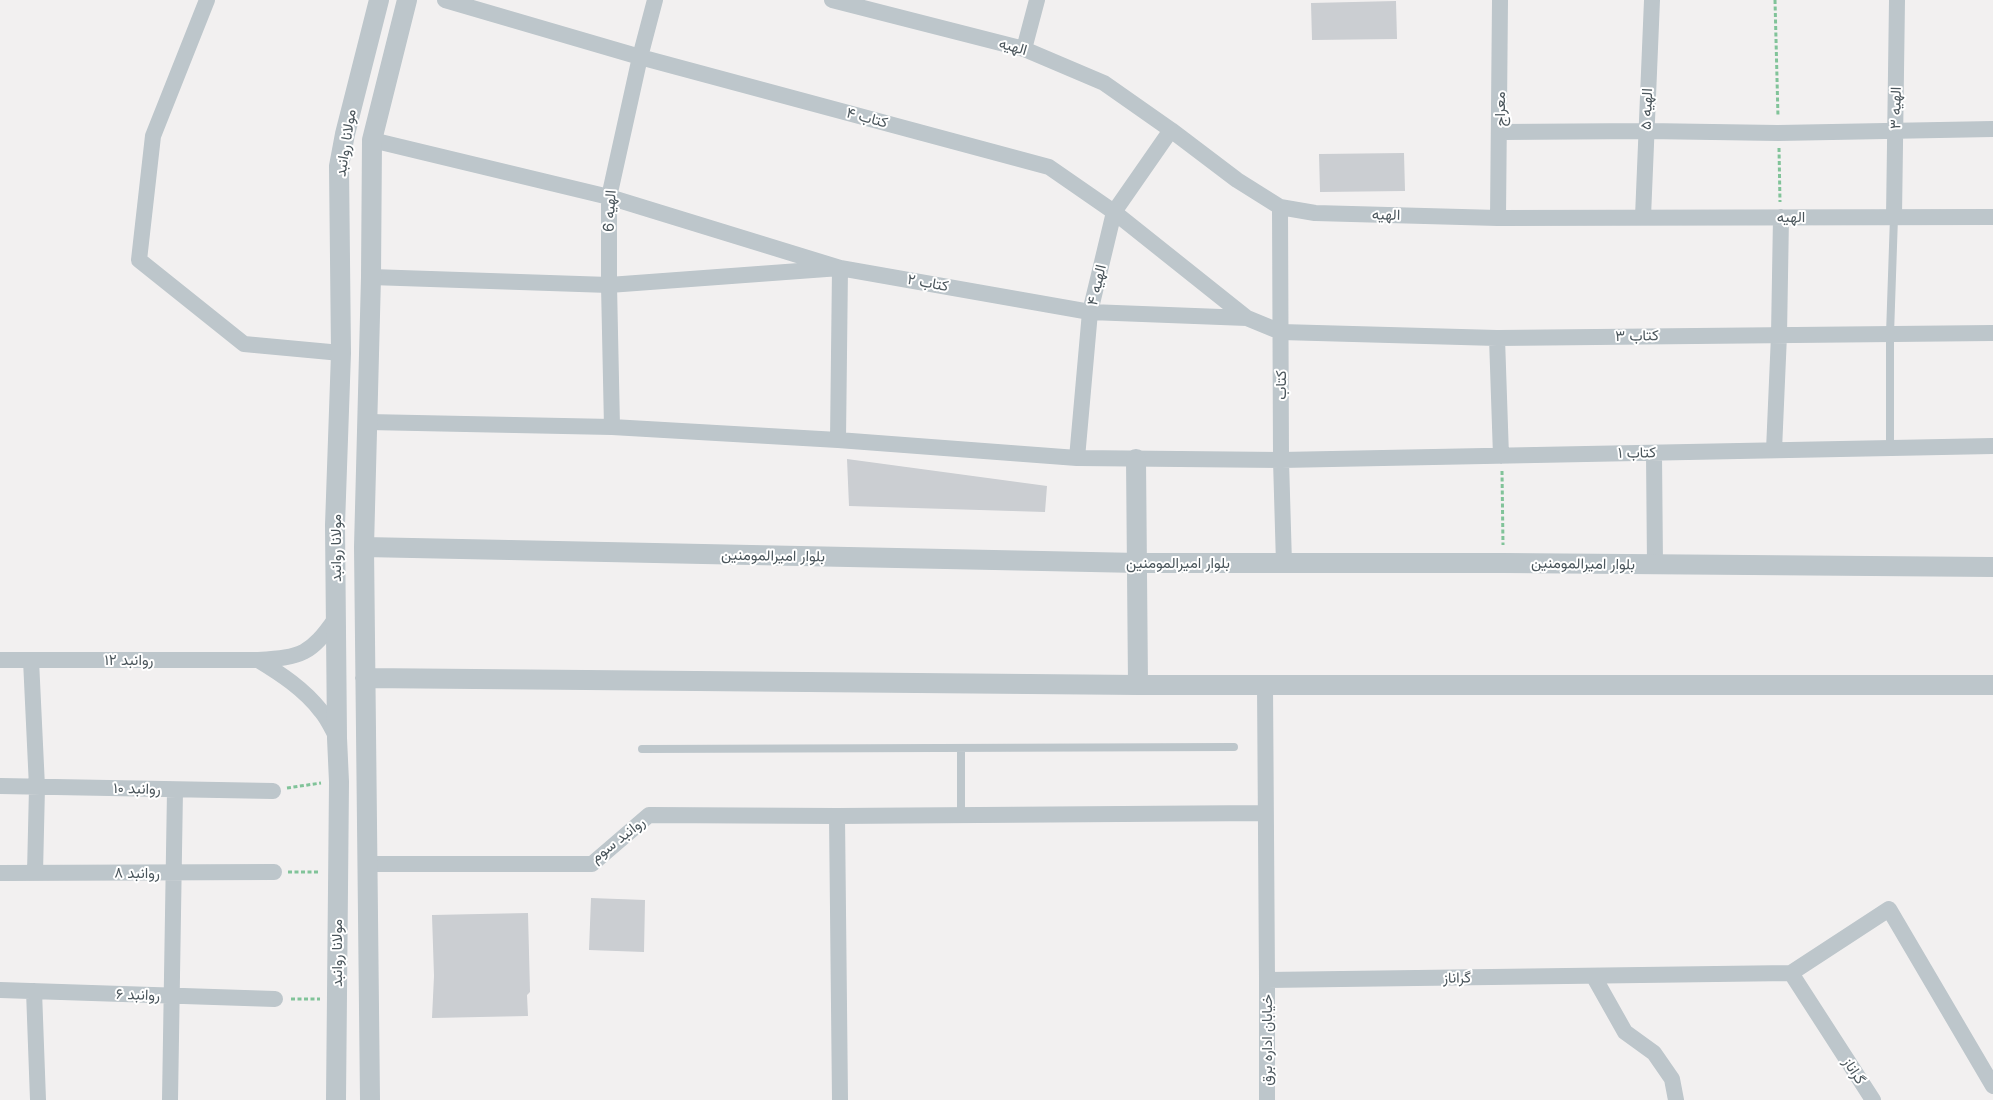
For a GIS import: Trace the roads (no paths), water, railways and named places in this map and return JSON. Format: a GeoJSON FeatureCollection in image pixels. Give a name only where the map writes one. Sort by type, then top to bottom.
{"type":"FeatureCollection","features":[{"type":"Feature","properties":{"kind":"street"},"geometry":{"type":"LineString","coordinates":[[207,0],[153,136],[139,260],[244,344],[341,353]]}},
{"type":"Feature","properties":{"kind":"street","name":"مولانا روانبد"},"geometry":{"type":"LineString","coordinates":[[370,1100],[364,547],[372,277],[372,140],[407,0]]}},
{"type":"Feature","properties":{"kind":"street","name":"کتاب ۴"},"geometry":{"type":"LineString","coordinates":[[445,0],[640,57],[1049,166],[1114,212],[1247,318]]}},
{"type":"Feature","properties":{"kind":"street","name":"الهیه 6"},"geometry":{"type":"LineString","coordinates":[[612,426],[609,197],[654,0]]}},
{"type":"Feature","properties":{"kind":"street","name":"الهیه"},"geometry":{"type":"LineString","coordinates":[[832,0],[1024,49],[1104,83],[1171,130],[1237,180],[1280,207],[1315,213],[1498,218],[1993,217]]}},
{"type":"Feature","properties":{"kind":"street"},"geometry":{"type":"LineString","coordinates":[[1024,49],[1037,0]]}},
{"type":"Feature","properties":{"kind":"street","name":"معراج"},"geometry":{"type":"LineString","coordinates":[[1498,218],[1500,0]]}},
{"type":"Feature","properties":{"kind":"street","name":"الهیه ۵"},"geometry":{"type":"LineString","coordinates":[[1643,217],[1652,0]]}},
{"type":"Feature","properties":{"kind":"street","name":"الهیه ۳"},"geometry":{"type":"LineString","coordinates":[[1894,217],[1897,0]]}},
{"type":"Feature","properties":{"kind":"street"},"geometry":{"type":"LineString","coordinates":[[376,8],[400,24]]}},
{"type":"Feature","properties":{"kind":"street","name":"مولانا روانبد"},"geometry":{"type":"LineString","coordinates":[[336,1100],[339,782],[335,525],[341,353],[339,166],[376,8]]}},
{"type":"Feature","properties":{"kind":"street"},"geometry":{"type":"LineString","coordinates":[[1500,132],[1646,131],[1778,133],[1993,129]]}},
{"type":"Feature","properties":{"kind":"street","name":"الهیه ۴"},"geometry":{"type":"LineString","coordinates":[[1077,458],[1090,312],[1114,212],[1171,130]]}},
{"type":"Feature","properties":{"kind":"street"},"geometry":{"type":"LineString","coordinates":[[372,140],[609,197],[840,268],[838,440]]}},
{"type":"Feature","properties":{"kind":"street","name":"کتاب"},"geometry":{"type":"LineString","coordinates":[[1280,207],[1281,460],[1284,564]]}},
{"type":"Feature","properties":{"kind":"street"},"geometry":{"type":"LineString","coordinates":[[1774,450],[1779,335],[1781,217]]}},
{"type":"Feature","properties":{"kind":"street","name":"کتاب ۲"},"geometry":{"type":"LineString","coordinates":[[372,277],[609,285],[840,268],[1090,312],[1247,318]]}},
{"type":"Feature","properties":{"kind":"street"},"geometry":{"type":"LineString","coordinates":[[1247,318],[1281,332]]}},
{"type":"Feature","properties":{"kind":"street","name":"کتاب ۳"},"geometry":{"type":"LineString","coordinates":[[1281,332],[1497,338],[1993,333]]}},
{"type":"Feature","properties":{"kind":"street"},"geometry":{"type":"LineString","coordinates":[[1497,338],[1502,456]]}},
{"type":"Feature","properties":{"kind":"street","name":"کتاب ۱"},"geometry":{"type":"LineString","coordinates":[[368,422],[612,426],[838,440],[1077,458],[1136,459],[1281,460],[1993,446]]}},
{"type":"Feature","properties":{"kind":"street"},"geometry":{"type":"LineString","coordinates":[[1654,453],[1654,566]]}},
{"type":"Feature","properties":{"kind":"street"},"geometry":{"type":"LineString","coordinates":[[1136,459],[1138,685]]}},
{"type":"Feature","properties":{"kind":"street","name":"بلوار امیرالمومنین"},"geometry":{"type":"LineString","coordinates":[[364,547],[1138,563],[1504,563],[1654,566],[1993,567]]}},
{"type":"Feature","properties":{"kind":"street"},"geometry":{"type":"LineString","coordinates":[[336,618],[365,620]]}},
{"type":"Feature","properties":{"kind":"street","name":"روانبد ۱۲"},"geometry":{"type":"LineString","coordinates":[[0,660],[258,660],[285,658],[309,650],[320,640],[336,618]]}},
{"type":"Feature","properties":{"kind":"street"},"geometry":{"type":"LineString","coordinates":[[32,660],[37,787],[35,873]]}},
{"type":"Feature","properties":{"kind":"street"},"geometry":{"type":"LineString","coordinates":[[258,660],[277,671],[302,690],[322,712],[337,738],[365,739]]}},
{"type":"Feature","properties":{"kind":"street"},"geometry":{"type":"LineString","coordinates":[[365,678],[1138,685],[1993,685]]}},
{"type":"Feature","properties":{"kind":"street"},"geometry":{"type":"LineString","coordinates":[[1265,685],[1267,980]]}},
{"type":"Feature","properties":{"kind":"street","name":"روانبد ۱۰"},"geometry":{"type":"LineString","coordinates":[[0,786],[274,791]]}},
{"type":"Feature","properties":{"kind":"street"},"geometry":{"type":"LineString","coordinates":[[170,1100],[175,790]]}},
{"type":"Feature","properties":{"kind":"street","name":"روانبد سوم"},"geometry":{"type":"LineString","coordinates":[[367,864],[592,864],[649,814],[838,816],[1265,813]]}},
{"type":"Feature","properties":{"kind":"street"},"geometry":{"type":"LineString","coordinates":[[838,816],[840,1100]]}},
{"type":"Feature","properties":{"kind":"street","name":"روانبد ۸"},"geometry":{"type":"LineString","coordinates":[[0,873],[274,872]]}},
{"type":"Feature","properties":{"kind":"street"},"geometry":{"type":"LineString","coordinates":[[1791,973],[1888,909],[1993,1086]]}},
{"type":"Feature","properties":{"kind":"street","name":"گراناز"},"geometry":{"type":"LineString","coordinates":[[1267,980],[1791,973],[1873,1100]]}},
{"type":"Feature","properties":{"kind":"street"},"geometry":{"type":"LineString","coordinates":[[1594,977],[1625,1032],[1654,1053],[1672,1079],[1676,1100]]}},
{"type":"Feature","properties":{"kind":"street","name":"خیابان اداره برق"},"geometry":{"type":"LineString","coordinates":[[1267,980],[1267,1100]]}},
{"type":"Feature","properties":{"kind":"street","name":"روانبد ۶"},"geometry":{"type":"LineString","coordinates":[[0,990],[275,999]]}},
{"type":"Feature","properties":{"kind":"street"},"geometry":{"type":"LineString","coordinates":[[34,991],[38,1100]]}},
{"type":"Feature","properties":{"kind":"street"},"geometry":{"type":"LineString","coordinates":[[337,999],[368,1000]]}},
{"type":"Feature","properties":{"kind":"lane"},"geometry":{"type":"LineString","coordinates":[[1890,448],[1890,334],[1894,217]]}},
{"type":"Feature","properties":{"kind":"lane"},"geometry":{"type":"LineString","coordinates":[[642,749],[1234,748]]}},
{"type":"Feature","properties":{"kind":"lane"},"geometry":{"type":"LineString","coordinates":[[960,749],[960,815]]}}]}
